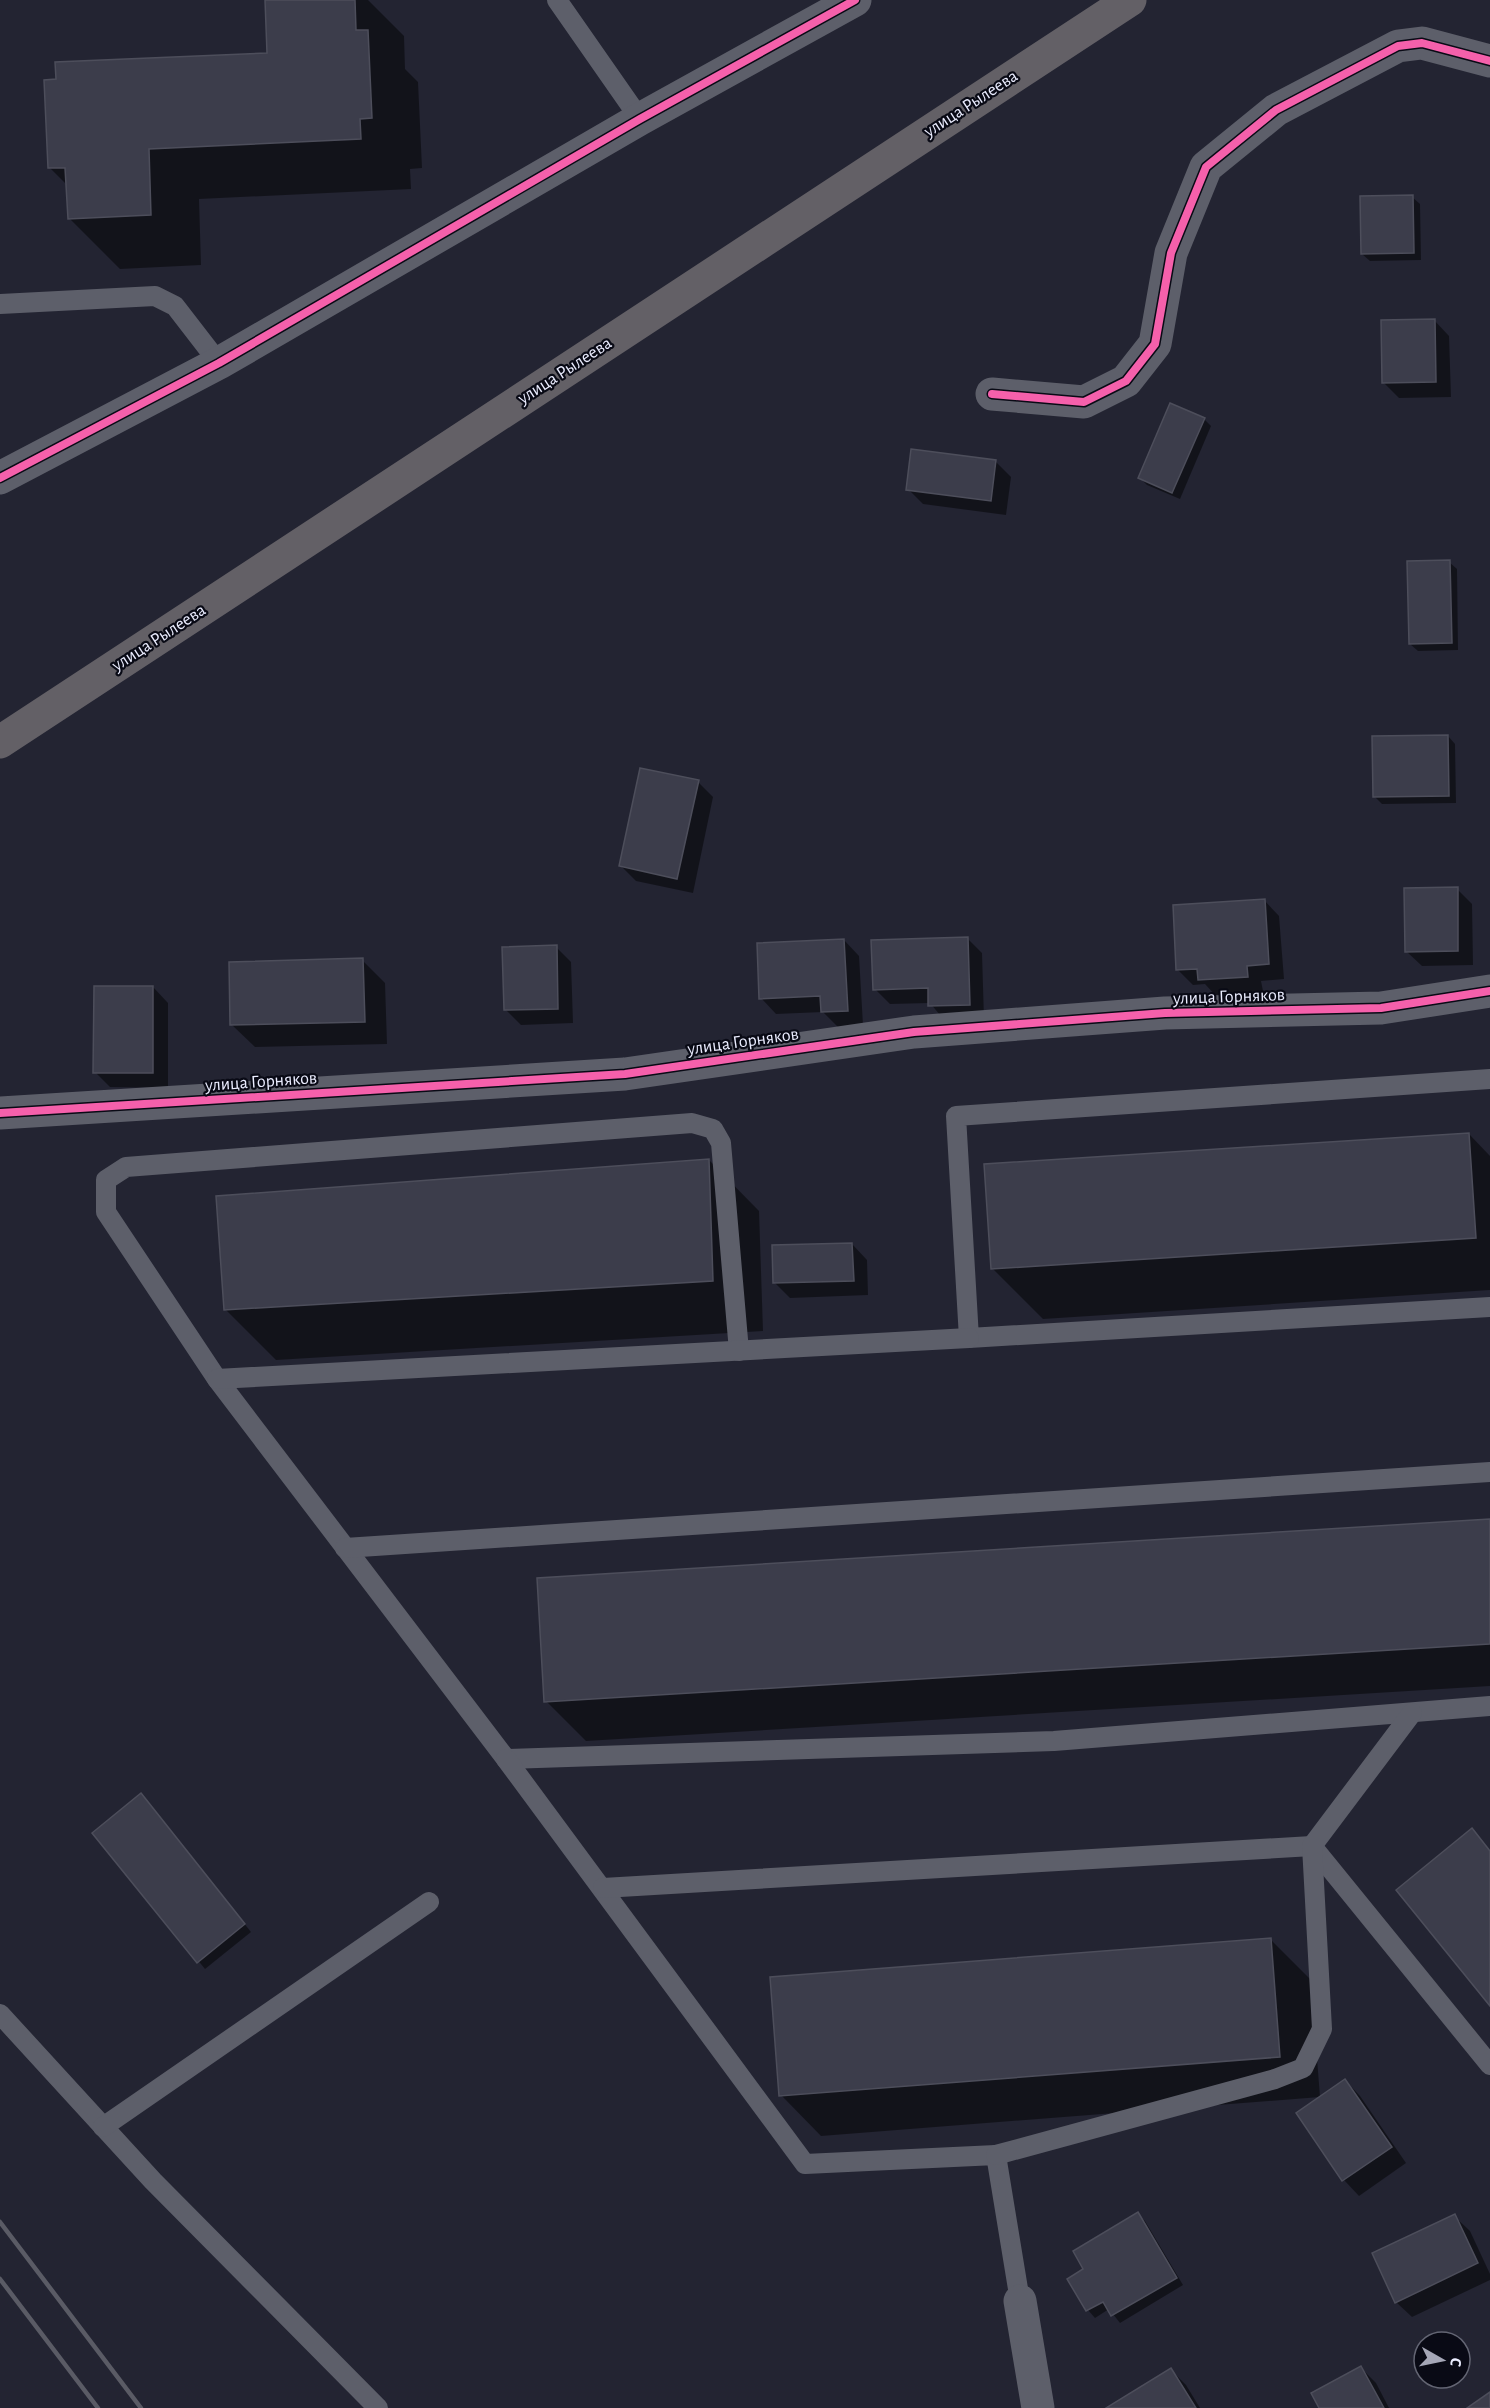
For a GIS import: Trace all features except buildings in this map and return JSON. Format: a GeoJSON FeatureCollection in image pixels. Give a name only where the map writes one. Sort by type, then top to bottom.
{"type":"FeatureCollection","features":[{"type":"Feature","properties":{"kind":"main road","name":"улица Рылеева"},"geometry":{"type":"LineString","coordinates":[[0,742],[1130,0]]}},
{"type":"Feature","properties":{"kind":"street"},"geometry":{"type":"LineString","coordinates":[[0,478],[219,363],[640,119],[855,0]]}},
{"type":"Feature","properties":{"kind":"street"},"geometry":{"type":"LineString","coordinates":[[992,394],[1084,402],[1126,381],[1155,344],[1171,253],[1206,167],[1276,110],[1398,46],[1422,43],[1490,60]]}},
{"type":"Feature","properties":{"kind":"street","name":"улица Горняков"},"geometry":{"type":"LineString","coordinates":[[0,1113],[625,1074],[914,1032],[1165,1013],[1381,1008],[1490,991]]}},
{"type":"Feature","properties":{"kind":"street"},"geometry":{"type":"LineString","coordinates":[[1020,2301],[1038,2408]]}},
{"type":"Feature","properties":{"kind":"lane"},"geometry":{"type":"LineString","coordinates":[[556,0],[640,119]]}},
{"type":"Feature","properties":{"kind":"lane"},"geometry":{"type":"LineString","coordinates":[[0,304],[155,296],[175,306],[219,363]]}},
{"type":"Feature","properties":{"kind":"lane"},"geometry":{"type":"LineString","coordinates":[[969,1338],[956,1116],[1490,1079]]}},
{"type":"Feature","properties":{"kind":"lane"},"geometry":{"type":"LineString","coordinates":[[739,1351],[721,1143],[713,1129],[692,1123],[126,1167],[105,1180],[106,1212],[217,1378],[603,1888],[805,2164],[996,2156],[1275,2079],[1303,2068],[1323,2029],[1312,1846],[1412,1713]]}},
{"type":"Feature","properties":{"kind":"lane"},"geometry":{"type":"LineString","coordinates":[[217,1378],[739,1351],[1490,1307]]}},
{"type":"Feature","properties":{"kind":"lane"},"geometry":{"type":"LineString","coordinates":[[345,1548],[1490,1472]]}},
{"type":"Feature","properties":{"kind":"lane"},"geometry":{"type":"LineString","coordinates":[[506,1759],[1054,1741],[1490,1707]]}},
{"type":"Feature","properties":{"kind":"lane"},"geometry":{"type":"LineString","coordinates":[[603,1888],[1312,1846]]}},
{"type":"Feature","properties":{"kind":"lane"},"geometry":{"type":"LineString","coordinates":[[1312,1846],[1490,2065]]}},
{"type":"Feature","properties":{"kind":"lane"},"geometry":{"type":"LineString","coordinates":[[103,2127],[429,1902]]}},
{"type":"Feature","properties":{"kind":"lane"},"geometry":{"type":"LineString","coordinates":[[0,2014],[153,2181],[378,2408]]}},
{"type":"Feature","properties":{"kind":"lane"},"geometry":{"type":"LineString","coordinates":[[996,2156],[1020,2301]]}},
{"type":"Feature","properties":{"kind":"railway"},"geometry":{"type":"LineString","coordinates":[[0,2222],[141,2408]]}},
{"type":"Feature","properties":{"kind":"railway"},"geometry":{"type":"LineString","coordinates":[[0,2279],[98,2408]]}},
{"type":"Feature","properties":{"kind":"cycle path"},"geometry":{"type":"LineString","coordinates":[[0,478],[219,363],[640,119],[855,0]]}},
{"type":"Feature","properties":{"kind":"cycle path"},"geometry":{"type":"LineString","coordinates":[[992,394],[1084,402],[1126,381],[1155,344],[1171,253],[1206,167],[1276,110],[1398,46],[1422,43],[1490,61]]}},
{"type":"Feature","properties":{"kind":"cycle path"},"geometry":{"type":"LineString","coordinates":[[0,1113],[625,1074],[914,1032],[1165,1013],[1381,1008],[1490,991]]}}]}
